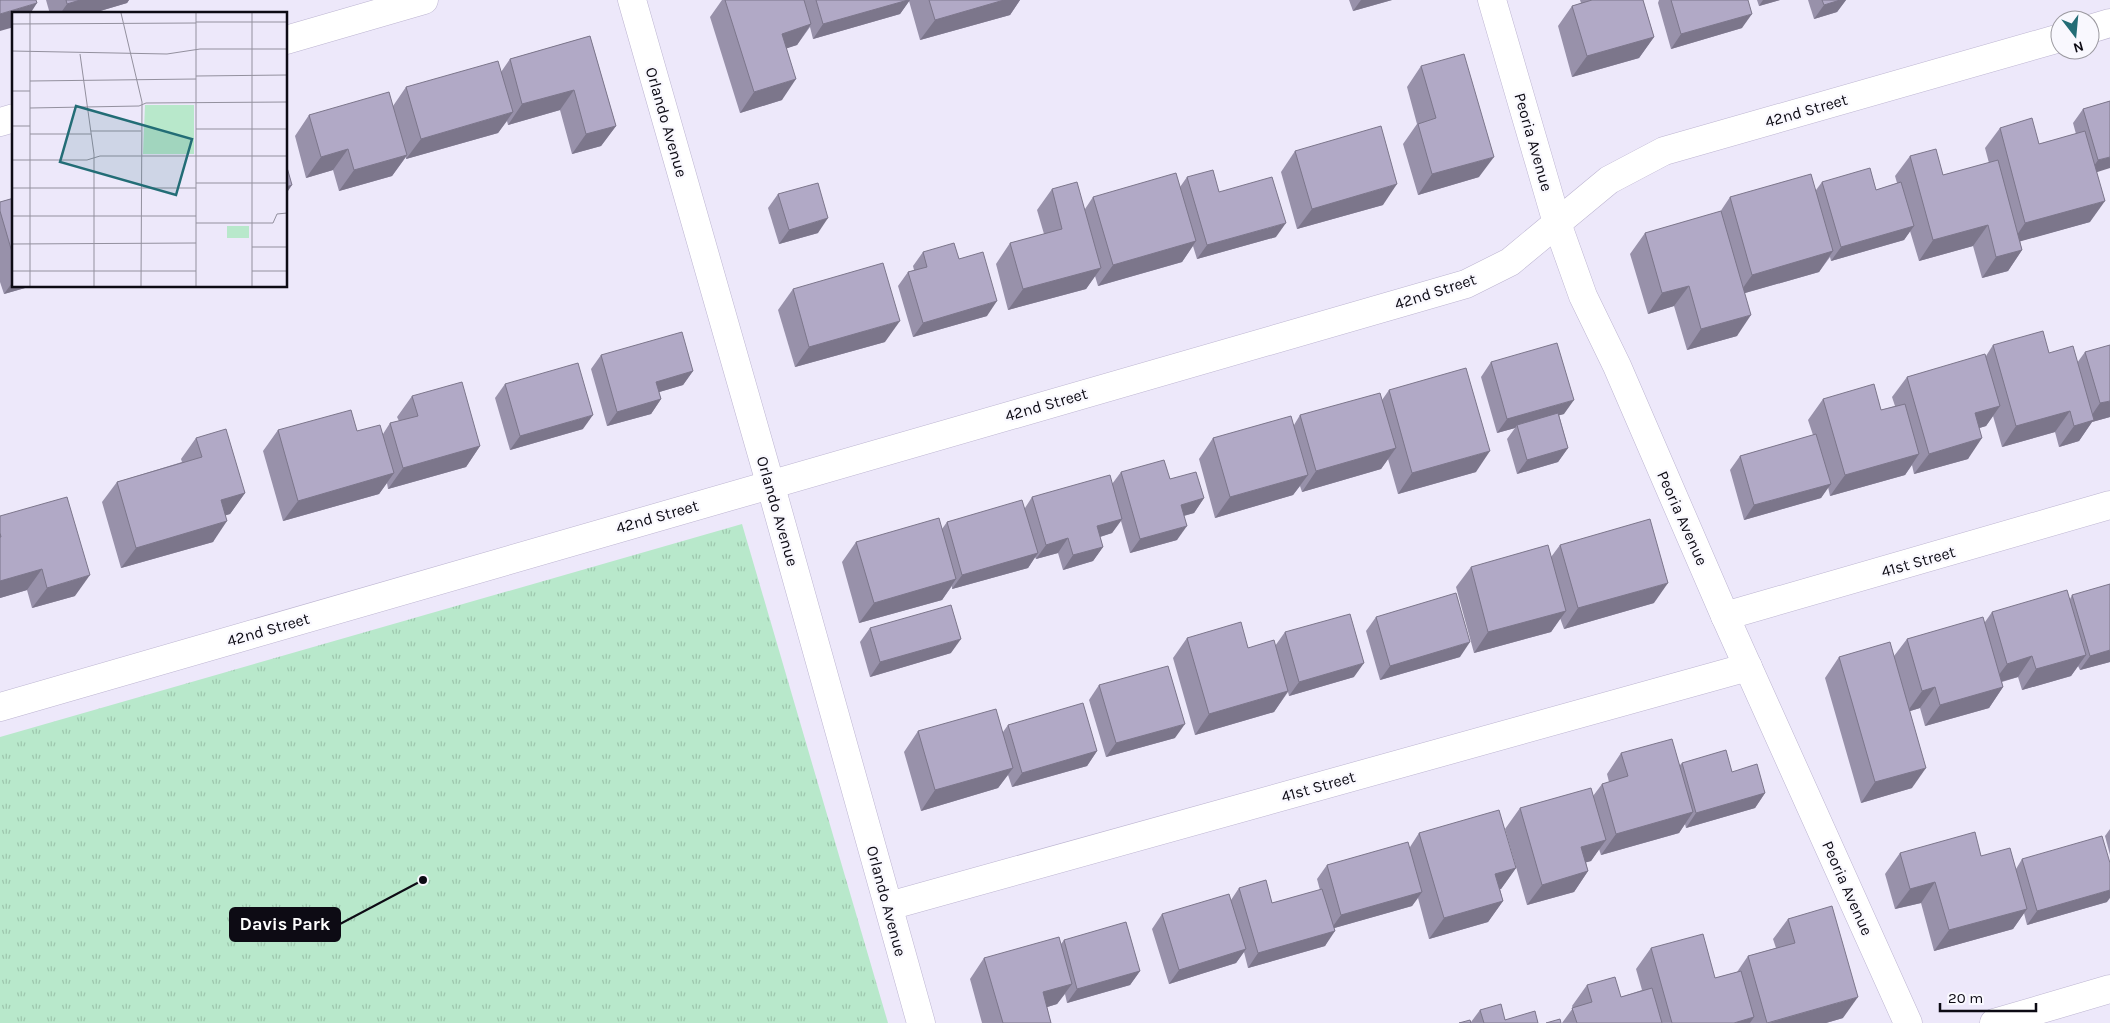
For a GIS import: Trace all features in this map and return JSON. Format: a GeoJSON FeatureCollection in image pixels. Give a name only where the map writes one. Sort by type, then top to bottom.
{"type":"FeatureCollection","features":[{"type":"Feature","properties":{"kind":"street"},"geometry":{"type":"LineString","coordinates":[[288,39],[424,0]]}},
{"type":"Feature","properties":{"kind":"street","name":"Orlando Avenue"},"geometry":{"type":"LineString","coordinates":[[632,0],[921,1023]]}},
{"type":"Feature","properties":{"kind":"street","name":"Peoria Avenue"},"geometry":{"type":"LineString","coordinates":[[1492,0],[1557,222],[1583,296],[1617,366],[1725,616],[1908,1023]]}},
{"type":"Feature","properties":{"kind":"street","name":"42nd Street"},"geometry":{"type":"LineString","coordinates":[[0,706],[1466,284],[1510,262],[1609,180],[1664,151],[2050,41]]}},
{"type":"Feature","properties":{"kind":"street","name":"41st Street"},"geometry":{"type":"LineString","coordinates":[[1725,616],[2110,506]]}},
{"type":"Feature","properties":{"kind":"street","name":"41st Street"},"geometry":{"type":"LineString","coordinates":[[889,906],[1748,667]]}},
{"type":"Feature","properties":{"kind":"street"},"geometry":{"type":"LineString","coordinates":[[1994,1023],[2110,989]]}},
{"type":"Feature","properties":{"kind":"green space"},"geometry":{"type":"Polygon","coordinates":[[[742,524],[888,1023],[0,1023],[0,737],[742,524]]]}},
{"type":"Feature","properties":{"kind":"building"},"geometry":{"type":"Polygon","coordinates":[[[0,0],[36,0],[37,3],[0,14],[0,0]]]}},
{"type":"Feature","properties":{"kind":"building"},"geometry":{"type":"Polygon","coordinates":[[[66,0],[80,0],[67,4],[66,0]]]}},
{"type":"Feature","properties":{"kind":"building"},"geometry":{"type":"Polygon","coordinates":[[[725,0],[804,0],[811,24],[782,34],[796,79],[754,92],[725,0]]]}},
{"type":"Feature","properties":{"kind":"building"},"geometry":{"type":"Polygon","coordinates":[[[816,0],[908,0],[823,24],[816,0]]]}},
{"type":"Feature","properties":{"kind":"building"},"geometry":{"type":"Polygon","coordinates":[[[929,0],[1004,0],[935,20],[929,0]]]}},
{"type":"Feature","properties":{"kind":"building"},"geometry":{"type":"Polygon","coordinates":[[[1592,0],[1643,0],[1654,37],[1587,56],[1572,6],[1592,0]]]}},
{"type":"Feature","properties":{"kind":"building"},"geometry":{"type":"Polygon","coordinates":[[[1671,0],[1748,0],[1752,14],[1681,34],[1671,0]]]}},
{"type":"Feature","properties":{"kind":"building"},"geometry":{"type":"Polygon","coordinates":[[[1822,0],[1840,0],[1824,5],[1822,0]]]}},
{"type":"Feature","properties":{"kind":"building"},"geometry":{"type":"Polygon","coordinates":[[[590,36],[616,126],[586,134],[574,90],[522,104],[510,59],[590,36]]]}},
{"type":"Feature","properties":{"kind":"building"},"geometry":{"type":"Polygon","coordinates":[[[1464,54],[1494,157],[1432,174],[1418,124],[1436,118],[1421,66],[1464,54]]]}},
{"type":"Feature","properties":{"kind":"building"},"geometry":{"type":"Polygon","coordinates":[[[498,61],[513,112],[421,139],[406,87],[498,61]]]}},
{"type":"Feature","properties":{"kind":"building"},"geometry":{"type":"Polygon","coordinates":[[[389,92],[407,155],[354,170],[348,149],[321,157],[309,115],[389,92]]]}},
{"type":"Feature","properties":{"kind":"building"},"geometry":{"type":"Polygon","coordinates":[[[2110,101],[2110,157],[2098,160],[2083,109],[2110,101]]]}},
{"type":"Feature","properties":{"kind":"building"},"geometry":{"type":"Polygon","coordinates":[[[2032,118],[2039,144],[2085,131],[2105,201],[2025,223],[2000,128],[2032,118]]]}},
{"type":"Feature","properties":{"kind":"building"},"geometry":{"type":"Polygon","coordinates":[[[1381,126],[1397,184],[1312,209],[1295,151],[1381,126]]]}},
{"type":"Feature","properties":{"kind":"building"},"geometry":{"type":"Polygon","coordinates":[[[1936,149],[1943,175],[1998,160],[2022,250],[1996,257],[1988,225],[1933,240],[1910,156],[1936,149]]]}},
{"type":"Feature","properties":{"kind":"building"},"geometry":{"type":"Polygon","coordinates":[[[1870,168],[1876,190],[1901,182],[1914,226],[1841,247],[1822,182],[1870,168]]]}},
{"type":"Feature","properties":{"kind":"building"},"geometry":{"type":"Polygon","coordinates":[[[1213,170],[1219,192],[1272,177],[1286,223],[1207,245],[1187,177],[1213,170]]]}},
{"type":"Feature","properties":{"kind":"building"},"geometry":{"type":"Polygon","coordinates":[[[288,171],[292,185],[288,186],[288,171]]]}},
{"type":"Feature","properties":{"kind":"building"},"geometry":{"type":"Polygon","coordinates":[[[1176,173],[1196,241],[1113,265],[1093,197],[1176,173]]]}},
{"type":"Feature","properties":{"kind":"building"},"geometry":{"type":"Polygon","coordinates":[[[1811,174],[1833,251],[1752,275],[1730,197],[1811,174]]]}},
{"type":"Feature","properties":{"kind":"building"},"geometry":{"type":"Polygon","coordinates":[[[1077,182],[1101,268],[1023,289],[1010,243],[1062,229],[1052,189],[1077,182]]]}},
{"type":"Feature","properties":{"kind":"building"},"geometry":{"type":"Polygon","coordinates":[[[818,183],[828,218],[789,230],[778,194],[818,183]]]}},
{"type":"Feature","properties":{"kind":"building"},"geometry":{"type":"Polygon","coordinates":[[[12,199],[12,252],[0,211],[0,202],[12,199]]]}},
{"type":"Feature","properties":{"kind":"building"},"geometry":{"type":"Polygon","coordinates":[[[1721,211],[1751,315],[1701,329],[1689,286],[1662,293],[1645,233],[1721,211]]]}},
{"type":"Feature","properties":{"kind":"building"},"geometry":{"type":"Polygon","coordinates":[[[954,243],[959,259],[983,252],[997,301],[923,323],[908,272],[927,267],[923,252],[954,243]]]}},
{"type":"Feature","properties":{"kind":"building"},"geometry":{"type":"Polygon","coordinates":[[[883,263],[900,321],[809,347],[793,289],[883,263]]]}},
{"type":"Feature","properties":{"kind":"building"},"geometry":{"type":"Polygon","coordinates":[[[2043,331],[2049,353],[2073,346],[2094,420],[2074,426],[2070,411],[2016,426],[1993,345],[2043,331]]]}},
{"type":"Feature","properties":{"kind":"building"},"geometry":{"type":"Polygon","coordinates":[[[682,332],[693,371],[656,382],[661,399],[617,412],[601,355],[682,332]]]}},
{"type":"Feature","properties":{"kind":"building"},"geometry":{"type":"Polygon","coordinates":[[[1557,343],[1574,400],[1507,419],[1491,362],[1557,343]]]}},
{"type":"Feature","properties":{"kind":"building"},"geometry":{"type":"Polygon","coordinates":[[[2110,345],[2110,401],[2100,403],[2085,352],[2110,345]]]}},
{"type":"Feature","properties":{"kind":"building"},"geometry":{"type":"Polygon","coordinates":[[[1985,354],[2000,406],[1975,413],[1982,438],[1929,454],[1907,377],[1985,354]]]}},
{"type":"Feature","properties":{"kind":"building"},"geometry":{"type":"Polygon","coordinates":[[[578,363],[593,415],[520,436],[505,384],[578,363]]]}},
{"type":"Feature","properties":{"kind":"building"},"geometry":{"type":"Polygon","coordinates":[[[1466,368],[1490,451],[1412,473],[1389,390],[1466,368]]]}},
{"type":"Feature","properties":{"kind":"building"},"geometry":{"type":"Polygon","coordinates":[[[462,382],[480,446],[403,468],[390,423],[418,416],[412,396],[462,382]]]}},
{"type":"Feature","properties":{"kind":"building"},"geometry":{"type":"Polygon","coordinates":[[[1874,384],[1881,410],[1905,404],[1919,454],[1845,475],[1823,399],[1874,384]]]}},
{"type":"Feature","properties":{"kind":"building"},"geometry":{"type":"Polygon","coordinates":[[[1380,393],[1396,448],[1316,471],[1300,415],[1380,393]]]}},
{"type":"Feature","properties":{"kind":"building"},"geometry":{"type":"Polygon","coordinates":[[[351,410],[357,431],[380,425],[394,473],[298,501],[278,430],[351,410]]]}},
{"type":"Feature","properties":{"kind":"building"},"geometry":{"type":"Polygon","coordinates":[[[1558,413],[1568,448],[1527,460],[1517,425],[1558,413]]]}},
{"type":"Feature","properties":{"kind":"building"},"geometry":{"type":"Polygon","coordinates":[[[1291,416],[1308,475],[1230,497],[1213,438],[1291,416]]]}},
{"type":"Feature","properties":{"kind":"building"},"geometry":{"type":"Polygon","coordinates":[[[226,429],[245,493],[221,500],[227,521],[136,548],[117,482],[202,457],[196,438],[226,429]]]}},
{"type":"Feature","properties":{"kind":"building"},"geometry":{"type":"Polygon","coordinates":[[[1816,434],[1831,484],[1754,505],[1740,456],[1816,434]]]}},
{"type":"Feature","properties":{"kind":"building"},"geometry":{"type":"Polygon","coordinates":[[[1164,460],[1170,479],[1196,472],[1204,498],[1181,505],[1187,526],[1140,539],[1121,472],[1164,460]]]}},
{"type":"Feature","properties":{"kind":"building"},"geometry":{"type":"Polygon","coordinates":[[[1110,475],[1122,519],[1097,526],[1103,547],[1073,555],[1068,538],[1046,545],[1032,497],[1110,475]]]}},
{"type":"Feature","properties":{"kind":"building"},"geometry":{"type":"Polygon","coordinates":[[[67,497],[90,575],[47,588],[42,569],[0,581],[0,516],[67,497]]]}},
{"type":"Feature","properties":{"kind":"building"},"geometry":{"type":"Polygon","coordinates":[[[1022,500],[1038,553],[962,575],[947,522],[1022,500]]]}},
{"type":"Feature","properties":{"kind":"building"},"geometry":{"type":"Polygon","coordinates":[[[939,518],[956,579],[874,603],[856,542],[939,518]]]}},
{"type":"Feature","properties":{"kind":"building"},"geometry":{"type":"Polygon","coordinates":[[[1650,519],[1668,583],[1578,608],[1560,545],[1650,519]]]}},
{"type":"Feature","properties":{"kind":"building"},"geometry":{"type":"Polygon","coordinates":[[[1548,545],[1566,611],[1488,632],[1471,567],[1548,545]]]}},
{"type":"Feature","properties":{"kind":"building"},"geometry":{"type":"Polygon","coordinates":[[[2110,584],[2110,650],[2090,656],[2072,595],[2110,584]]]}},
{"type":"Feature","properties":{"kind":"building"},"geometry":{"type":"Polygon","coordinates":[[[2067,590],[2086,655],[2036,669],[2032,656],[2007,664],[1992,612],[2067,590]]]}},
{"type":"Feature","properties":{"kind":"building"},"geometry":{"type":"Polygon","coordinates":[[[1456,593],[1470,642],[1390,666],[1376,617],[1456,593]]]}},
{"type":"Feature","properties":{"kind":"building"},"geometry":{"type":"Polygon","coordinates":[[[951,605],[961,639],[880,662],[870,628],[951,605]]]}},
{"type":"Feature","properties":{"kind":"building"},"geometry":{"type":"Polygon","coordinates":[[[1350,614],[1364,663],[1299,682],[1285,632],[1350,614]]]}},
{"type":"Feature","properties":{"kind":"building"},"geometry":{"type":"Polygon","coordinates":[[[1983,617],[2003,687],[1940,705],[1935,687],[1922,691],[1907,639],[1983,617]]]}},
{"type":"Feature","properties":{"kind":"building"},"geometry":{"type":"Polygon","coordinates":[[[1241,622],[1248,648],[1274,640],[1288,691],[1209,714],[1187,638],[1241,622]]]}},
{"type":"Feature","properties":{"kind":"building"},"geometry":{"type":"Polygon","coordinates":[[[1890,642],[1926,768],[1875,782],[1839,657],[1890,642]]]}},
{"type":"Feature","properties":{"kind":"building"},"geometry":{"type":"Polygon","coordinates":[[[1168,666],[1185,724],[1116,743],[1099,685],[1168,666]]]}},
{"type":"Feature","properties":{"kind":"building"},"geometry":{"type":"Polygon","coordinates":[[[1083,703],[1097,751],[1022,773],[1008,725],[1083,703]]]}},
{"type":"Feature","properties":{"kind":"building"},"geometry":{"type":"Polygon","coordinates":[[[996,709],[1013,768],[935,790],[918,731],[996,709]]]}},
{"type":"Feature","properties":{"kind":"building"},"geometry":{"type":"Polygon","coordinates":[[[1672,739],[1693,812],[1616,834],[1602,784],[1628,776],[1621,753],[1672,739]]]}},
{"type":"Feature","properties":{"kind":"building"},"geometry":{"type":"Polygon","coordinates":[[[1726,750],[1732,772],[1757,764],[1765,793],[1696,813],[1682,763],[1726,750]]]}},
{"type":"Feature","properties":{"kind":"building"},"geometry":{"type":"Polygon","coordinates":[[[1591,788],[1606,840],[1581,847],[1588,871],[1542,885],[1520,808],[1591,788]]]}},
{"type":"Feature","properties":{"kind":"building"},"geometry":{"type":"Polygon","coordinates":[[[1499,810],[1516,868],[1495,874],[1503,901],[1444,918],[1419,833],[1499,810]]]}},
{"type":"Feature","properties":{"kind":"building"},"geometry":{"type":"Polygon","coordinates":[[[1975,832],[1981,856],[2010,848],[2027,909],[1949,930],[1935,882],[1910,889],[1900,853],[1975,832]]]}},
{"type":"Feature","properties":{"kind":"building"},"geometry":{"type":"Polygon","coordinates":[[[2102,836],[2110,863],[2110,890],[2037,911],[2022,859],[2102,836]]]}},
{"type":"Feature","properties":{"kind":"building"},"geometry":{"type":"Polygon","coordinates":[[[1408,842],[1422,892],[1341,915],[1327,865],[1408,842]]]}},
{"type":"Feature","properties":{"kind":"building"},"geometry":{"type":"Polygon","coordinates":[[[1266,880],[1272,903],[1322,889],[1335,931],[1258,953],[1239,888],[1266,880]]]}},
{"type":"Feature","properties":{"kind":"building"},"geometry":{"type":"Polygon","coordinates":[[[1229,894],[1246,949],[1179,970],[1162,914],[1229,894]]]}},
{"type":"Feature","properties":{"kind":"building"},"geometry":{"type":"Polygon","coordinates":[[[1832,906],[1858,997],[1767,1023],[1748,956],[1795,943],[1788,919],[1832,906]]]}},
{"type":"Feature","properties":{"kind":"building"},"geometry":{"type":"Polygon","coordinates":[[[1126,922],[1140,971],[1077,989],[1064,940],[1126,922]]]}},
{"type":"Feature","properties":{"kind":"building"},"geometry":{"type":"Polygon","coordinates":[[[1703,934],[1715,978],[1741,971],[1754,1017],[1734,1023],[1672,1023],[1651,948],[1703,934]]]}},
{"type":"Feature","properties":{"kind":"building"},"geometry":{"type":"Polygon","coordinates":[[[1059,937],[1072,984],[1043,992],[1051,1023],[1003,1023],[984,958],[1059,937]]]}},
{"type":"Feature","properties":{"kind":"building"},"geometry":{"type":"Polygon","coordinates":[[[1615,977],[1621,997],[1652,988],[1662,1023],[1577,1023],[1572,1008],[1592,1002],[1587,985],[1615,977]]]}},
{"type":"Feature","properties":{"kind":"building"},"geometry":{"type":"Polygon","coordinates":[[[1501,1004],[1505,1020],[1535,1011],[1538,1023],[1484,1023],[1480,1010],[1501,1004]]]}},
{"type":"Feature","properties":{"kind":"building"},"geometry":{"type":"Polygon","coordinates":[[[1560,1019],[1561,1023],[1546,1023],[1560,1019]]]}},
{"type":"Feature","properties":{"kind":"building"},"geometry":{"type":"Polygon","coordinates":[[[1470,1020],[1471,1023],[1459,1023],[1470,1020]]]}},
{"type":"Feature","properties":{"kind":"place","name":"Davis Park"},"geometry":{"type":"Point","coordinates":[423,880]}}]}
